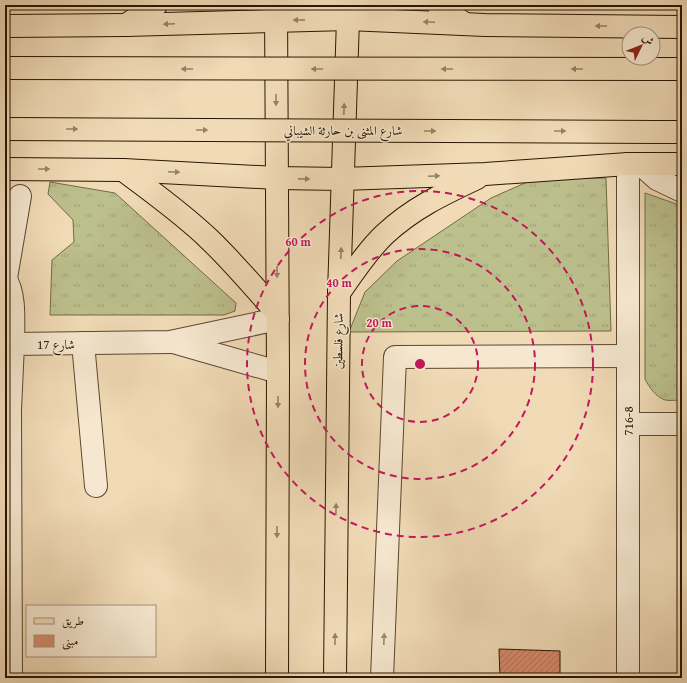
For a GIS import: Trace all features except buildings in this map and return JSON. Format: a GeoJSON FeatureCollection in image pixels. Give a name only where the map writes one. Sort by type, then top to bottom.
{"type":"FeatureCollection","features":[{"type":"Feature","properties":{"kind":"main road"},"geometry":{"type":"LineString","coordinates":[[126,25],[156,5]]}},
{"type":"Feature","properties":{"kind":"main road"},"geometry":{"type":"LineString","coordinates":[[438,5],[465,24]]}},
{"type":"Feature","properties":{"kind":"main road"},"geometry":{"type":"LineString","coordinates":[[5,26],[126,25],[276,13],[347,12],[465,24],[682,27]]}},
{"type":"Feature","properties":{"kind":"main road","name":"شارع فلسطين"},"geometry":{"type":"LineString","coordinates":[[336,673],[339,293],[343,203],[342,179],[347,12]]}},
{"type":"Feature","properties":{"kind":"main road"},"geometry":{"type":"LineString","coordinates":[[276,13],[278,372],[277,678]]}},
{"type":"Feature","properties":{"kind":"main road"},"geometry":{"type":"LineString","coordinates":[[5,68],[682,70]]}},
{"type":"Feature","properties":{"kind":"main road","name":"شارع المثنى بن حارثة الشيباني"},"geometry":{"type":"LineString","coordinates":[[5,129],[682,132]]}},
{"type":"Feature","properties":{"kind":"main road"},"geometry":{"type":"LineString","coordinates":[[5,169],[123,170],[277,178],[342,179],[485,174],[634,164],[682,164]]}},
{"type":"Feature","properties":{"kind":"main road"},"geometry":{"type":"LineString","coordinates":[[123,170],[209,238],[238,268],[277,316]]}},
{"type":"Feature","properties":{"kind":"main road"},"geometry":{"type":"LineString","coordinates":[[339,293],[360,262],[384,235],[405,217],[431,200],[485,174]]}},
{"type":"Feature","properties":{"kind":"street"},"geometry":{"type":"LineString","coordinates":[[634,164],[657,179],[682,191]]}},
{"type":"Feature","properties":{"kind":"street","name":"716-8"},"geometry":{"type":"LineString","coordinates":[[628,678],[628,356],[634,164]]}},
{"type":"Feature","properties":{"kind":"street"},"geometry":{"type":"LineString","coordinates":[[11,678],[8,656],[7,410],[13,344],[12,293],[10,285],[5,278],[20,196]]}},
{"type":"Feature","properties":{"kind":"street","name":"شارع 17"},"geometry":{"type":"LineString","coordinates":[[13,344],[170,342],[277,316]]}},
{"type":"Feature","properties":{"kind":"street","name":"شارع 17"},"geometry":{"type":"LineString","coordinates":[[170,342],[278,372]]}},
{"type":"Feature","properties":{"kind":"street"},"geometry":{"type":"LineString","coordinates":[[83,343],[96,486]]}},
{"type":"Feature","properties":{"kind":"street"},"geometry":{"type":"LineString","coordinates":[[382,678],[395,357],[628,356]]}},
{"type":"Feature","properties":{"kind":"street"},"geometry":{"type":"LineString","coordinates":[[628,424],[682,424]]}},
{"type":"Feature","properties":{"kind":"green space"},"geometry":{"type":"Polygon","coordinates":[[[606,178],[611,331],[349,332],[365,292],[397,261],[491,198],[534,179],[606,178]]]}},
{"type":"Feature","properties":{"kind":"green space"},"geometry":{"type":"Polygon","coordinates":[[[50,182],[115,193],[236,303],[235,311],[224,315],[50,315],[52,260],[74,242],[73,220],[48,194],[50,182]]]}},
{"type":"Feature","properties":{"kind":"green space"},"geometry":{"type":"Polygon","coordinates":[[[645,193],[682,206],[682,400],[662,399],[653,391],[645,379],[645,193]]]}}]}
